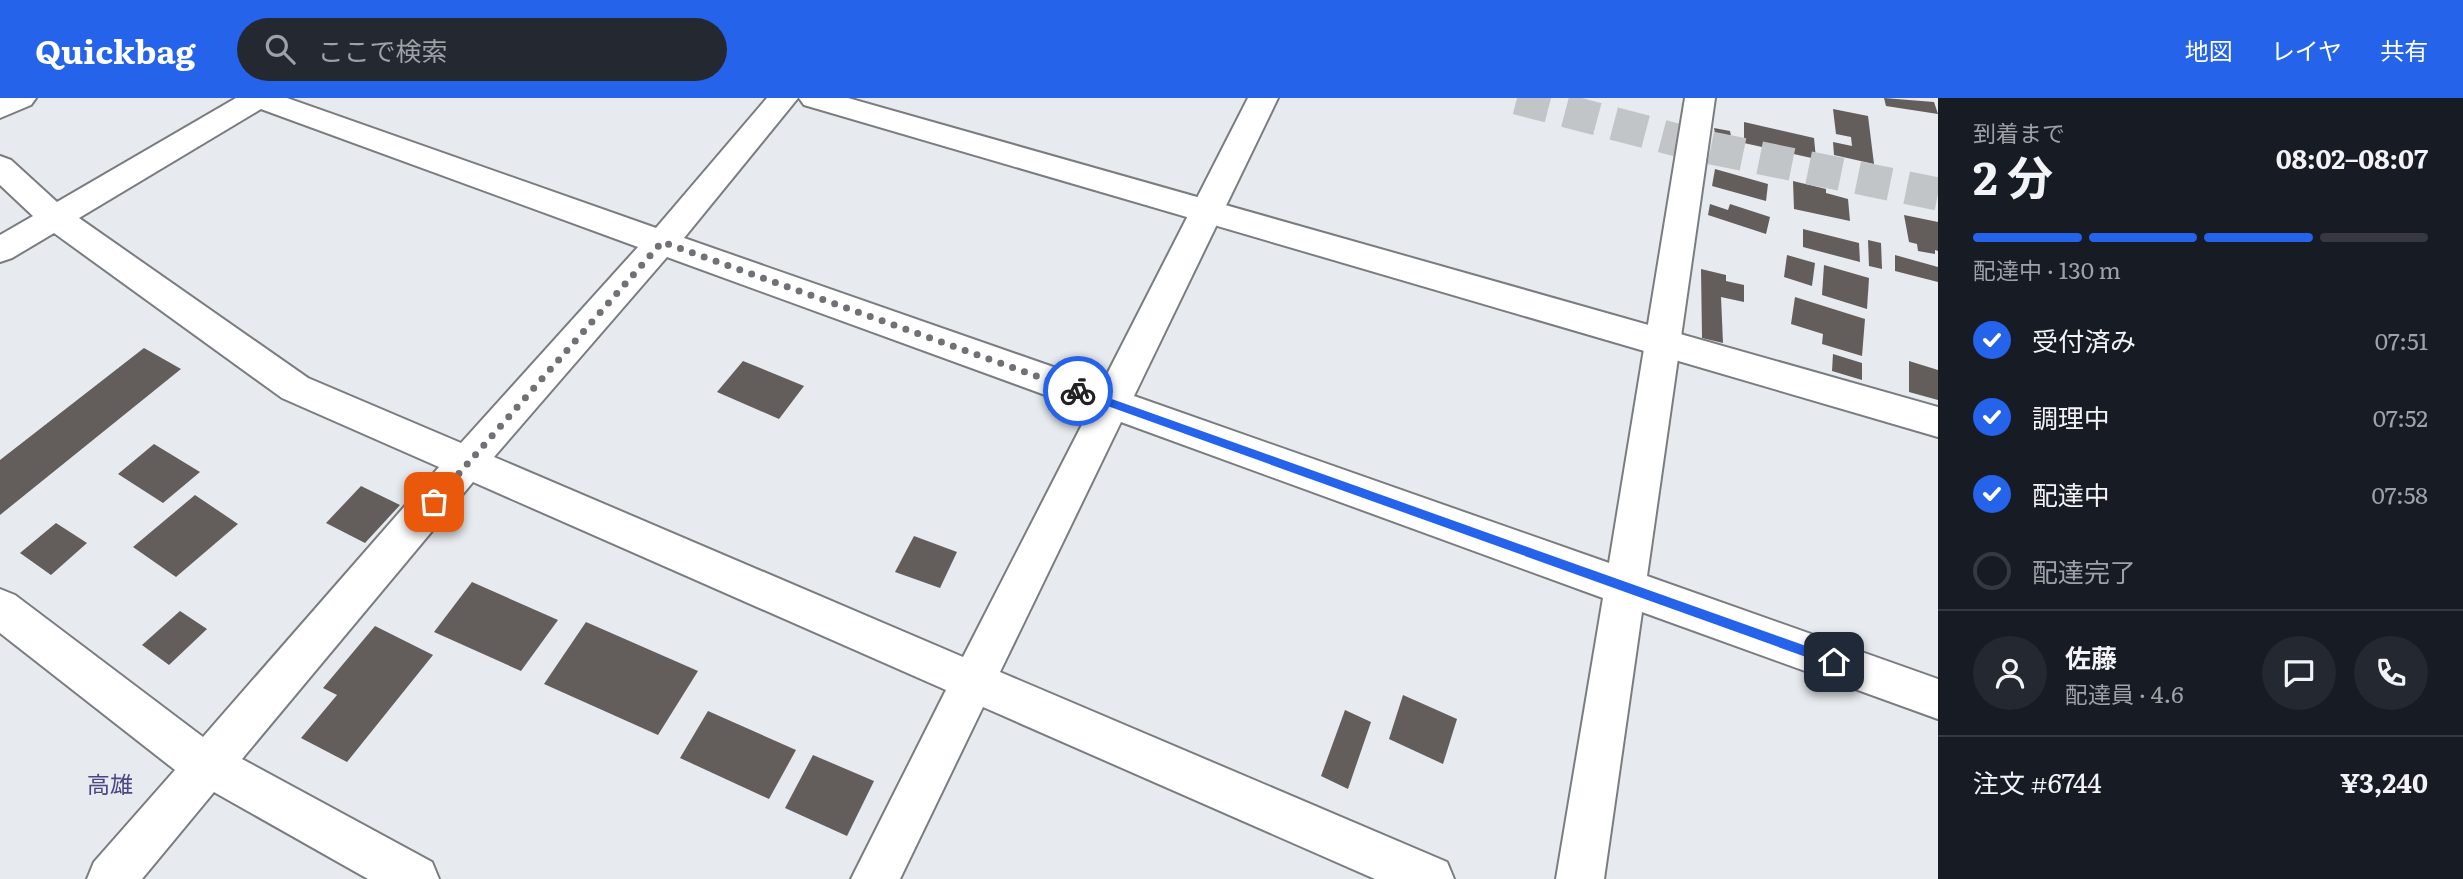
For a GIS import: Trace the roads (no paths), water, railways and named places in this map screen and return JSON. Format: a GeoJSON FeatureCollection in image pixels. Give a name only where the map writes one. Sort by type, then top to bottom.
{"type":"FeatureCollection","features":[{"type":"Feature","properties":{"kind":"street"},"geometry":{"type":"LineString","coordinates":[[0,108],[21,98]]}},
{"type":"Feature","properties":{"kind":"street"},"geometry":{"type":"LineString","coordinates":[[0,250],[258,98],[1938,699]]}},
{"type":"Feature","properties":{"kind":"street"},"geometry":{"type":"LineString","coordinates":[[111,879],[468,461],[662,242],[783,98]]}},
{"type":"Feature","properties":{"kind":"street"},"geometry":{"type":"LineString","coordinates":[[814,98],[1938,422]]}},
{"type":"Feature","properties":{"kind":"street"},"geometry":{"type":"LineString","coordinates":[[875,879],[1263,98]]}},
{"type":"Feature","properties":{"kind":"street"},"geometry":{"type":"LineString","coordinates":[[1580,879],[1699,98]]}},
{"type":"Feature","properties":{"kind":"street"},"geometry":{"type":"LineString","coordinates":[[0,167],[54,217],[295,387],[1430,879]]}},
{"type":"Feature","properties":{"kind":"street"},"geometry":{"type":"LineString","coordinates":[[0,608],[179,748],[415,879]]}},
{"type":"Feature","properties":{"kind":"tunnel"},"geometry":{"type":"LineString","coordinates":[[1517,98],[1692,144],[1938,194]]}},
{"type":"Feature","properties":{"kind":"district","name":"高雄"},"geometry":{"type":"Point","coordinates":[110,785]}}]}
